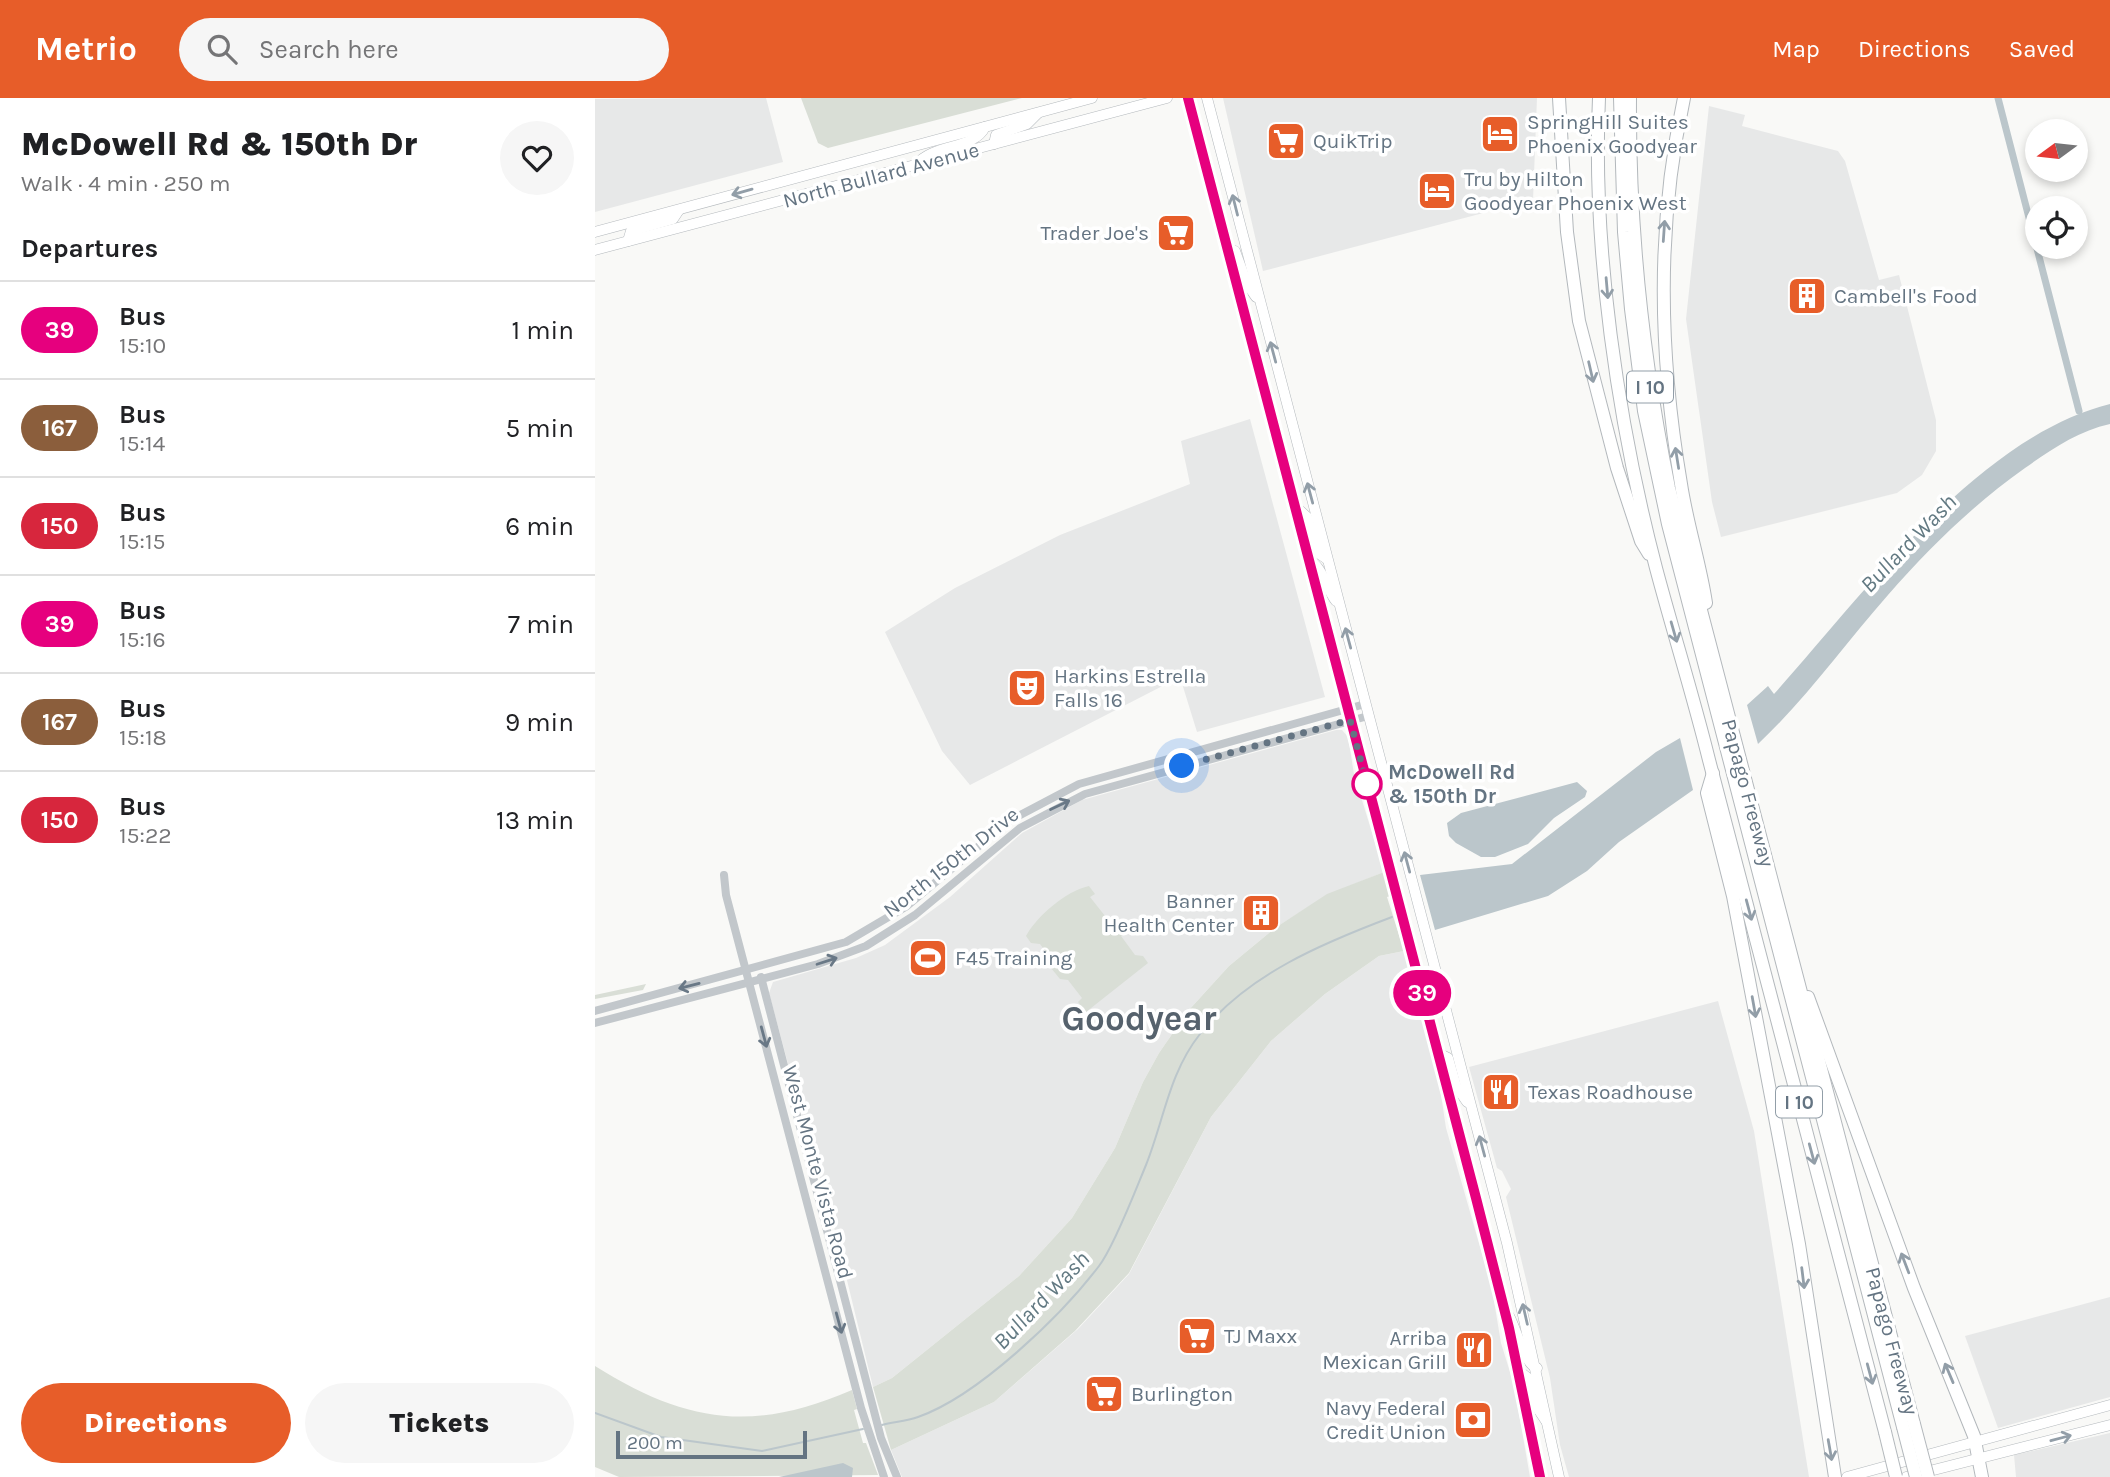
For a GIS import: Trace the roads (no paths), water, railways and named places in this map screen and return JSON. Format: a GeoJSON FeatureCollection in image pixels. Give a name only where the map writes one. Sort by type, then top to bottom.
{"type":"FeatureCollection","features":[{"type":"Feature","properties":{"kind":"highway"},"geometry":{"type":"LineString","coordinates":[[1559,98],[1567,232],[1579,321],[1617,468],[1641,541],[1656,566]]}},
{"type":"Feature","properties":{"kind":"highway","name":"Papago Freeway"},"geometry":{"type":"LineString","coordinates":[[1599,98],[1601,207],[1612,347],[1630,450],[1656,566],[1713,773],[1896,1477]]}},
{"type":"Feature","properties":{"kind":"highway"},"geometry":{"type":"LineString","coordinates":[[1620,98],[1624,232],[1644,411],[1663,499],[1909,1426],[1916,1477]]}},
{"type":"Feature","properties":{"kind":"highway","name":"Papago Freeway"},"geometry":{"type":"LineString","coordinates":[[1630,98],[1633,240],[1651,389],[1672,499],[1909,1426],[1928,1477]]}},
{"type":"Feature","properties":{"kind":"highway"},"geometry":{"type":"LineString","coordinates":[[1684,98],[1666,201],[1662,292],[1664,344],[1678,465],[1703,587],[1716,670]]}},
{"type":"Feature","properties":{"kind":"highway"},"geometry":{"type":"LineString","coordinates":[[1713,773],[1707,793],[1733,896],[1799,1244],[1835,1477]]}},
{"type":"Feature","properties":{"kind":"highway"},"geometry":{"type":"LineString","coordinates":[[1794,968],[1813,1006],[1887,1217],[1976,1444],[1982,1477]]}},
{"type":"Feature","properties":{"kind":"main road","name":"North Bullard Avenue"},"geometry":{"type":"LineString","coordinates":[[595,232],[1092,98]]}},
{"type":"Feature","properties":{"kind":"main road","name":"North Bullard Avenue"},"geometry":{"type":"LineString","coordinates":[[595,250],[1167,98]]}},
{"type":"Feature","properties":{"kind":"main road"},"geometry":{"type":"LineString","coordinates":[[1188,98],[1504,1306],[1540,1477]]}},
{"type":"Feature","properties":{"kind":"main road"},"geometry":{"type":"LineString","coordinates":[[1207,98],[1472,1108],[1537,1368],[1559,1477]]}},
{"type":"Feature","properties":{"kind":"main road"},"geometry":{"type":"LineString","coordinates":[[994,145],[996,135],[1027,124],[1039,112]]}},
{"type":"Feature","properties":{"kind":"main road"},"geometry":{"type":"LineString","coordinates":[[916,165],[925,153],[977,138],[985,127]]}},
{"type":"Feature","properties":{"kind":"main road"},"geometry":{"type":"LineString","coordinates":[[628,240],[631,231],[673,219],[679,210]]}},
{"type":"Feature","properties":{"kind":"main road"},"geometry":{"type":"LineString","coordinates":[[1226,249],[1235,251],[1248,284],[1260,303]]}},
{"type":"Feature","properties":{"kind":"main road"},"geometry":{"type":"LineString","coordinates":[[1268,406],[1286,401]]}},
{"type":"Feature","properties":{"kind":"main road"},"geometry":{"type":"LineString","coordinates":[[1294,506],[1307,517],[1318,553],[1327,559]]}},
{"type":"Feature","properties":{"kind":"main road"},"geometry":{"type":"LineString","coordinates":[[1308,560],[1317,565],[1328,592],[1339,605]]}},
{"type":"Feature","properties":{"kind":"main road"},"geometry":{"type":"LineString","coordinates":[[1438,1053],[1448,1058],[1456,1086],[1472,1108]]}},
{"type":"Feature","properties":{"kind":"main road"},"geometry":{"type":"LineString","coordinates":[[1504,1306],[1519,1333],[1527,1361],[1537,1368]]}},
{"type":"Feature","properties":{"kind":"main road"},"geometry":{"type":"LineString","coordinates":[[1518,1371],[1528,1378],[1536,1406],[1549,1424]]}},
{"type":"Feature","properties":{"kind":"main road"},"geometry":{"type":"LineString","coordinates":[[1847,1477],[1976,1444],[2110,1405]]}},
{"type":"Feature","properties":{"kind":"main road"},"geometry":{"type":"LineString","coordinates":[[1906,1477],[2110,1425]]}},
{"type":"Feature","properties":{"kind":"street","name":"North 150th Drive"},"geometry":{"type":"LineString","coordinates":[[595,1011],[829,949],[877,926],[921,895],[994,832],[1055,794],[1101,776],[1365,704]]}},
{"type":"Feature","properties":{"kind":"street","name":"North 150th Drive"},"geometry":{"type":"LineString","coordinates":[[595,1023],[828,961],[890,932],[915,915],[1002,841],[1047,812],[1085,794],[1368,716]]}},
{"type":"Feature","properties":{"kind":"street"},"geometry":{"type":"LineString","coordinates":[[994,832],[1002,841]]}},
{"type":"Feature","properties":{"kind":"street","name":"West Monte Vista Road"},"geometry":{"type":"LineString","coordinates":[[724,875],[861,1408],[884,1477]]}},
{"type":"Feature","properties":{"kind":"street","name":"West Monte Vista Road"},"geometry":{"type":"LineString","coordinates":[[759,968],[872,1405],[881,1438],[897,1477]]}},
{"type":"Feature","properties":{"kind":"street"},"geometry":{"type":"LineString","coordinates":[[803,1185],[814,1182]]}},
{"type":"Feature","properties":{"kind":"water"},"geometry":{"type":"Polygon","coordinates":[[[2110,404],[2110,424],[2076,436],[2045,454],[1988,496],[1953,527],[1904,578],[1809,690],[1758,744],[1747,705],[1768,686],[1774,694],[1925,525],[1968,484],[2014,449],[2061,422],[2110,404]]]}},
{"type":"Feature","properties":{"kind":"water"},"geometry":{"type":"Polygon","coordinates":[[[1680,738],[1693,790],[1619,842],[1587,871],[1548,896],[1435,930],[1420,875],[1512,864],[1656,752],[1680,738]]]}},
{"type":"Feature","properties":{"kind":"water"},"geometry":{"type":"Polygon","coordinates":[[[1577,782],[1587,791],[1585,797],[1554,818],[1528,844],[1495,857],[1481,857],[1449,836],[1447,823],[1461,813],[1577,782]]]}},
{"type":"Feature","properties":{"kind":"water"},"geometry":{"type":"Polygon","coordinates":[[[843,1463],[853,1468],[852,1477],[779,1477],[843,1463]]]}},
{"type":"Feature","properties":{"kind":"waterway"},"geometry":{"type":"LineString","coordinates":[[1998,98],[2079,411]]}},
{"type":"Feature","properties":{"kind":"waterway","name":"Bullard Wash"},"geometry":{"type":"LineString","coordinates":[[882,1425],[918,1417],[966,1392],[1017,1352],[1083,1286],[1105,1257],[1124,1217],[1146,1165],[1181,1065],[1200,1034],[1219,1013],[1264,977],[1288,963],[1392,917]]}},
{"type":"Feature","properties":{"kind":"waterway","name":"Bullard Wash"},"geometry":{"type":"LineString","coordinates":[[595,1413],[661,1437],[762,1451],[863,1429]]}},
{"type":"Feature","properties":{"kind":"place","name":"SpringHill Suites Phoenix Goodyear"},"geometry":{"type":"Point","coordinates":[1500,134]}},
{"type":"Feature","properties":{"kind":"place","name":"QuikTrip"},"geometry":{"type":"Point","coordinates":[1286,141]}},
{"type":"Feature","properties":{"kind":"place","name":"Tru by Hilton Goodyear Phoenix West"},"geometry":{"type":"Point","coordinates":[1437,191]}},
{"type":"Feature","properties":{"kind":"place","name":"Trader Joe's"},"geometry":{"type":"Point","coordinates":[1176,233]}},
{"type":"Feature","properties":{"kind":"place","name":"Cambell's Food"},"geometry":{"type":"Point","coordinates":[1807,296]}},
{"type":"Feature","properties":{"kind":"place","name":"Harkins Estrella Falls 16"},"geometry":{"type":"Point","coordinates":[1027,688]}},
{"type":"Feature","properties":{"kind":"place","name":"McDowell Rd & 150th Dr"},"geometry":{"type":"Point","coordinates":[1367,784]}},
{"type":"Feature","properties":{"kind":"place","name":"Banner Health Center"},"geometry":{"type":"Point","coordinates":[1261,913]}},
{"type":"Feature","properties":{"kind":"place","name":"F45 Training"},"geometry":{"type":"Point","coordinates":[928,958]}},
{"type":"Feature","properties":{"kind":"place","name":"Texas Roadhouse"},"geometry":{"type":"Point","coordinates":[1501,1092]}},
{"type":"Feature","properties":{"kind":"place","name":"TJ Maxx"},"geometry":{"type":"Point","coordinates":[1197,1336]}},
{"type":"Feature","properties":{"kind":"place","name":"Arriba Mexican Grill"},"geometry":{"type":"Point","coordinates":[1474,1350]}},
{"type":"Feature","properties":{"kind":"place","name":"Burlington"},"geometry":{"type":"Point","coordinates":[1104,1394]}},
{"type":"Feature","properties":{"kind":"place","name":"Navy Federal Credit Union"},"geometry":{"type":"Point","coordinates":[1473,1420]}},
{"type":"Feature","properties":{"kind":"district","name":"Goodyear"},"geometry":{"type":"Point","coordinates":[1139,1018]}}]}
